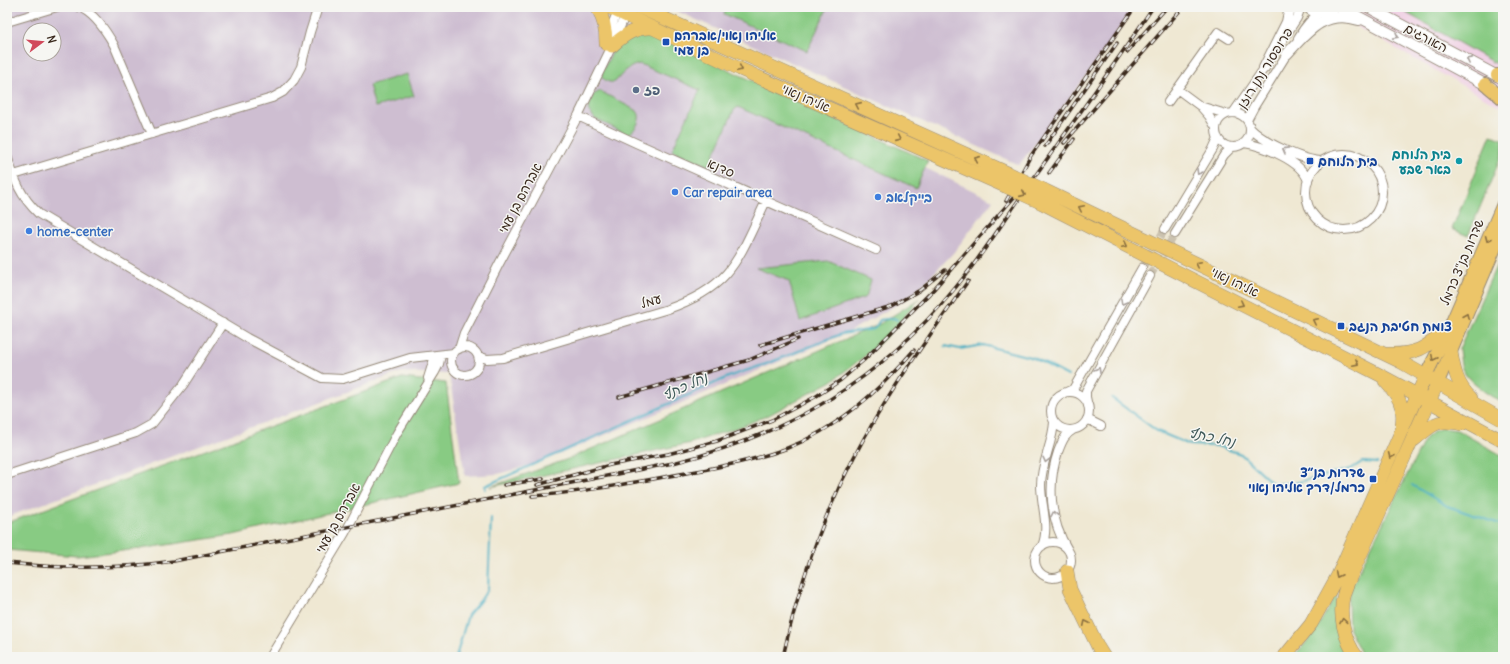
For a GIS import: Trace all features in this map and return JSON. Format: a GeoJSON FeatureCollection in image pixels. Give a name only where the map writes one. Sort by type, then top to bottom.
{"type":"FeatureCollection","features":[{"type":"Feature","properties":{"kind":"highway"},"geometry":{"type":"LineString","coordinates":[[597,7],[603,19],[609,45],[631,31],[640,28],[654,28]]}},
{"type":"Feature","properties":{"kind":"highway","name":"אליהו נאוי"},"geometry":{"type":"LineString","coordinates":[[639,7],[1012,175],[1042,196],[1473,426]]}},
{"type":"Feature","properties":{"kind":"highway","name":"אליהו נאוי"},"geometry":{"type":"LineString","coordinates":[[620,9],[654,28],[748,72],[1005,186],[1042,196],[1374,349],[1426,375],[1481,407]]}},
{"type":"Feature","properties":{"kind":"highway"},"geometry":{"type":"LineString","coordinates":[[1374,349],[1385,354],[1412,353],[1427,346],[1449,329]]}},
{"type":"Feature","properties":{"kind":"highway"},"geometry":{"type":"LineString","coordinates":[[1451,352],[1454,371],[1461,387],[1481,407],[1503,420]]}},
{"type":"Feature","properties":{"kind":"highway"},"geometry":{"type":"LineString","coordinates":[[1378,374],[1396,393],[1400,400],[1403,416],[1400,436]]}},
{"type":"Feature","properties":{"kind":"highway"},"geometry":{"type":"LineString","coordinates":[[1284,657],[1320,610],[1337,577],[1426,375]]}},
{"type":"Feature","properties":{"kind":"highway"},"geometry":{"type":"LineString","coordinates":[[1357,657],[1353,652],[1343,624],[1342,614],[1344,594],[1438,382]]}},
{"type":"Feature","properties":{"kind":"highway"},"geometry":{"type":"LineString","coordinates":[[1411,442],[1433,424],[1444,421],[1473,426],[1503,441]]}},
{"type":"Feature","properties":{"kind":"highway"},"geometry":{"type":"LineString","coordinates":[[1067,571],[1070,589],[1104,657]]}},
{"type":"Feature","properties":{"kind":"highway"},"geometry":{"type":"LineString","coordinates":[[1278,657],[1306,630]]}},
{"type":"Feature","properties":{"kind":"main road"},"geometry":{"type":"LineString","coordinates":[[1485,84],[1503,99]]}},
{"type":"Feature","properties":{"kind":"main road","name":"שדרות בנ\"צ כרמל"},"geometry":{"type":"LineString","coordinates":[[1426,375],[1449,329],[1503,204]]}},
{"type":"Feature","properties":{"kind":"main road","name":"שדרות בנ\"צ כרמל"},"geometry":{"type":"LineString","coordinates":[[1438,382],[1503,229]]}},
{"type":"Feature","properties":{"kind":"street"},"geometry":{"type":"LineString","coordinates":[[7,22],[57,7]]}},
{"type":"Feature","properties":{"kind":"street"},"geometry":{"type":"LineString","coordinates":[[78,7],[84,9],[93,17],[110,39],[152,134]]}},
{"type":"Feature","properties":{"kind":"street"},"geometry":{"type":"LineString","coordinates":[[10,176],[272,98],[283,92],[294,80],[301,67],[318,7]]}},
{"type":"Feature","properties":{"kind":"street"},"geometry":{"type":"LineString","coordinates":[[1264,68],[1287,22],[1290,7]]}},
{"type":"Feature","properties":{"kind":"street","name":"פרופסור נתן רוזן"},"geometry":{"type":"LineString","coordinates":[[1230,114],[1264,68],[1297,18],[1301,7]]}},
{"type":"Feature","properties":{"kind":"street"},"geometry":{"type":"LineString","coordinates":[[1307,7],[1320,13],[1327,12],[1336,7]]}},
{"type":"Feature","properties":{"kind":"street","name":"האורגים"},"geometry":{"type":"LineString","coordinates":[[1336,7],[1346,10],[1503,94]]}},
{"type":"Feature","properties":{"kind":"street","name":"האורגים"},"geometry":{"type":"LineString","coordinates":[[1368,7],[1501,77]]}},
{"type":"Feature","properties":{"kind":"street"},"geometry":{"type":"LineString","coordinates":[[1376,7],[1395,21]]}},
{"type":"Feature","properties":{"kind":"street","name":"אברהם בן עמי"},"geometry":{"type":"LineString","coordinates":[[457,351],[466,328],[578,116],[609,45],[620,9]]}},
{"type":"Feature","properties":{"kind":"street","name":"פרופסור נתן רוזן"},"geometry":{"type":"LineString","coordinates":[[1249,124],[1254,106],[1287,54],[1307,24],[1314,16],[1320,13]]}},
{"type":"Feature","properties":{"kind":"street"},"geometry":{"type":"LineString","coordinates":[[1287,54],[1308,30],[1321,22],[1344,17],[1376,26]]}},
{"type":"Feature","properties":{"kind":"street"},"geometry":{"type":"LineString","coordinates":[[1168,102],[1218,32],[1230,39]]}},
{"type":"Feature","properties":{"kind":"street"},"geometry":{"type":"LineString","coordinates":[[1177,89],[1200,106],[1209,116],[1216,128],[1218,138],[1224,144],[1232,147],[1244,143],[1249,136],[1249,124]]}},
{"type":"Feature","properties":{"kind":"street"},"geometry":{"type":"LineString","coordinates":[[1200,106],[1230,114],[1241,115],[1256,134],[1294,155],[1310,160],[1322,161]]}},
{"type":"Feature","properties":{"kind":"street"},"geometry":{"type":"LineString","coordinates":[[1216,128],[1219,121],[1230,114]]}},
{"type":"Feature","properties":{"kind":"street","name":"סדנא"},"geometry":{"type":"LineString","coordinates":[[578,116],[876,250]]}},
{"type":"Feature","properties":{"kind":"street"},"geometry":{"type":"LineString","coordinates":[[1165,229],[1213,149],[1218,138]]}},
{"type":"Feature","properties":{"kind":"street"},"geometry":{"type":"LineString","coordinates":[[1244,143],[1262,147],[1295,164],[1304,172],[1308,181]]}},
{"type":"Feature","properties":{"kind":"street"},"geometry":{"type":"LineString","coordinates":[[1175,234],[1224,154],[1232,147]]}},
{"type":"Feature","properties":{"kind":"street"},"geometry":{"type":"LineString","coordinates":[[1350,154],[1363,158],[1374,168],[1381,182],[1382,194],[1380,206],[1374,216],[1365,224],[1355,229],[1337,230],[1326,226],[1317,218],[1310,208],[1307,197],[1308,181],[1313,170],[1322,161],[1333,155],[1350,154]]}},
{"type":"Feature","properties":{"kind":"street"},"geometry":{"type":"LineString","coordinates":[[7,156],[10,176],[28,203],[39,214],[247,338],[322,378],[343,379],[410,358],[420,356],[438,356],[457,351],[462,348],[470,348]]}},
{"type":"Feature","properties":{"kind":"street","name":"עמל"},"geometry":{"type":"LineString","coordinates":[[478,356],[487,359],[503,358],[668,309],[708,291],[724,278],[736,263],[766,201]]}},
{"type":"Feature","properties":{"kind":"street"},"geometry":{"type":"LineString","coordinates":[[1142,268],[1076,384],[1072,389],[1055,400],[1052,405],[1052,416],[1054,422],[1052,438],[1044,464],[1041,484],[1046,529],[1045,539],[1036,555],[1039,570],[1048,577],[1058,577],[1067,571],[1071,561],[1068,550],[1057,530],[1052,503],[1051,484],[1062,440],[1066,434],[1079,428],[1088,419],[1086,391],[1150,276]]}},
{"type":"Feature","properties":{"kind":"street"},"geometry":{"type":"LineString","coordinates":[[7,476],[136,433],[152,424],[183,386],[223,323]]}},
{"type":"Feature","properties":{"kind":"street"},"geometry":{"type":"LineString","coordinates":[[438,356],[452,366],[457,372],[465,375],[472,373],[478,367],[479,359],[470,348],[466,328]]}},
{"type":"Feature","properties":{"kind":"street"},"geometry":{"type":"LineString","coordinates":[[452,366],[452,359],[457,351]]}},
{"type":"Feature","properties":{"kind":"street","name":"אברהם בן עמי"},"geometry":{"type":"LineString","coordinates":[[270,657],[344,533],[397,433],[424,389],[438,356]]}},
{"type":"Feature","properties":{"kind":"street","name":"עמל"},"geometry":{"type":"LineString","coordinates":[[478,367],[495,359]]}},
{"type":"Feature","properties":{"kind":"street"},"geometry":{"type":"LineString","coordinates":[[1064,393],[1076,393],[1082,396],[1088,406]]}},
{"type":"Feature","properties":{"kind":"street"},"geometry":{"type":"LineString","coordinates":[[1088,419],[1101,426]]}},
{"type":"Feature","properties":{"kind":"street"},"geometry":{"type":"LineString","coordinates":[[1054,422],[1062,429],[1073,430]]}},
{"type":"Feature","properties":{"kind":"street"},"geometry":{"type":"LineString","coordinates":[[1042,546],[1051,542],[1056,542],[1065,546],[1068,550]]}},
{"type":"Feature","properties":{"kind":"shaded area"},"geometry":{"type":"Polygon","coordinates":[[[7,7],[583,7],[993,200],[954,252],[912,296],[845,334],[541,462],[498,474],[465,476],[449,374],[401,372],[7,517],[7,7]]]}},
{"type":"Feature","properties":{"kind":"shaded area"},"geometry":{"type":"Polygon","coordinates":[[[668,7],[1134,7],[1088,73],[1019,165],[668,7]]]}},
{"type":"Feature","properties":{"kind":"shaded area"},"geometry":{"type":"Polygon","coordinates":[[[1321,7],[1503,7],[1503,108],[1321,7]]]}},
{"type":"Feature","properties":{"kind":"green space"},"geometry":{"type":"Polygon","coordinates":[[[727,7],[828,7],[807,51],[724,14],[727,7]]]}},
{"type":"Feature","properties":{"kind":"green space"},"geometry":{"type":"Polygon","coordinates":[[[1396,7],[1503,7],[1503,68],[1396,7]]]}},
{"type":"Feature","properties":{"kind":"green space"},"geometry":{"type":"Polygon","coordinates":[[[635,36],[655,36],[928,161],[916,188],[738,107],[734,110],[709,166],[672,150],[700,90],[640,64],[629,68],[615,82],[608,82],[600,75],[617,44],[635,36]]]}},
{"type":"Feature","properties":{"kind":"green space"},"geometry":{"type":"Polygon","coordinates":[[[407,74],[414,96],[375,107],[369,85],[407,74]]]}},
{"type":"Feature","properties":{"kind":"green space"},"geometry":{"type":"Polygon","coordinates":[[[600,91],[637,111],[639,114],[638,123],[629,134],[595,119],[588,110],[593,95],[600,91]]]}},
{"type":"Feature","properties":{"kind":"green space"},"geometry":{"type":"Polygon","coordinates":[[[1491,135],[1503,139],[1503,152],[1468,236],[1452,229],[1491,135]]]}},
{"type":"Feature","properties":{"kind":"green space"},"geometry":{"type":"Polygon","coordinates":[[[1503,251],[1503,403],[1485,392],[1467,376],[1461,365],[1459,349],[1503,251]]]}},
{"type":"Feature","properties":{"kind":"green space"},"geometry":{"type":"Polygon","coordinates":[[[828,261],[871,280],[866,297],[800,321],[789,281],[756,268],[828,261]]]}},
{"type":"Feature","properties":{"kind":"green space"},"geometry":{"type":"Polygon","coordinates":[[[919,299],[893,330],[870,352],[832,381],[769,415],[742,426],[691,443],[490,487],[568,459],[878,325],[919,299]]]}},
{"type":"Feature","properties":{"kind":"green space"},"geometry":{"type":"Polygon","coordinates":[[[402,378],[446,383],[459,483],[233,535],[140,549],[77,556],[7,550],[7,523],[402,378]]]}},
{"type":"Feature","properties":{"kind":"green space"},"geometry":{"type":"Polygon","coordinates":[[[1441,428],[1457,430],[1503,456],[1503,657],[1363,657],[1349,630],[1348,601],[1352,585],[1426,437],[1441,428]]]}},
{"type":"Feature","properties":{"kind":"green space"},"geometry":{"type":"Polygon","coordinates":[[[1337,592],[1336,626],[1348,657],[1293,657],[1311,637],[1337,592]]]}},
{"type":"Feature","properties":{"kind":"waterway","name":"נחל כתף"},"geometry":{"type":"LineString","coordinates":[[485,489],[485,486],[733,375],[769,363],[841,334],[874,329],[880,320],[894,318],[897,320]]}},
{"type":"Feature","properties":{"kind":"waterway","name":"נחל כתף"},"geometry":{"type":"LineString","coordinates":[[945,346],[960,349],[983,345],[1034,358],[1068,376]]}},
{"type":"Feature","properties":{"kind":"waterway","name":"נחל כתף"},"geometry":{"type":"LineString","coordinates":[[1112,398],[1157,431],[1190,445],[1217,446],[1241,454],[1273,484],[1295,483],[1351,469],[1362,462],[1377,463]]}},
{"type":"Feature","properties":{"kind":"waterway","name":"נחל כתף"},"geometry":{"type":"LineString","coordinates":[[1412,485],[1447,506],[1503,525]]}},
{"type":"Feature","properties":{"kind":"waterway","name":"נחל כתף"},"geometry":{"type":"LineString","coordinates":[[456,657],[468,615],[488,589],[491,518]]}},
{"type":"Feature","properties":{"kind":"tunnel"},"geometry":{"type":"LineString","coordinates":[[1142,268],[1165,229]]}},
{"type":"Feature","properties":{"kind":"tunnel"},"geometry":{"type":"LineString","coordinates":[[1150,276],[1175,234]]}},
{"type":"Feature","properties":{"kind":"railway"},"geometry":{"type":"LineString","coordinates":[[1006,201],[1030,157],[1135,7]]}},
{"type":"Feature","properties":{"kind":"railway"},"geometry":{"type":"LineString","coordinates":[[7,563],[70,567],[111,567],[174,561],[673,463],[715,451],[755,437],[793,420],[830,399],[864,376],[896,350],[927,320],[956,287],[987,246],[1153,7]]}},
{"type":"Feature","properties":{"kind":"railway"},"geometry":{"type":"LineString","coordinates":[[1127,52],[1167,7]]}},
{"type":"Feature","properties":{"kind":"railway"},"geometry":{"type":"LineString","coordinates":[[1064,143],[1183,7]]}},
{"type":"Feature","properties":{"kind":"railway"},"geometry":{"type":"LineString","coordinates":[[1045,146],[1117,43]]}},
{"type":"Feature","properties":{"kind":"railway"},"geometry":{"type":"LineString","coordinates":[[1049,173],[1074,139]]}},
{"type":"Feature","properties":{"kind":"railway"},"geometry":{"type":"LineString","coordinates":[[537,485],[610,465],[668,454],[717,441],[772,420],[815,397],[841,380],[864,360],[933,290],[1015,196]]}},
{"type":"Feature","properties":{"kind":"railway"},"geometry":{"type":"LineString","coordinates":[[760,345],[892,306],[920,290],[945,270]]}},
{"type":"Feature","properties":{"kind":"railway"},"geometry":{"type":"LineString","coordinates":[[783,657],[803,580],[821,530],[842,481],[866,434],[880,411],[923,345],[968,281]]}},
{"type":"Feature","properties":{"kind":"railway"},"geometry":{"type":"LineString","coordinates":[[619,397],[749,360],[798,339]]}},
{"type":"Feature","properties":{"kind":"railway"},"geometry":{"type":"LineString","coordinates":[[532,496],[565,493],[694,472],[725,466],[785,449],[822,431],[856,408],[871,395],[914,350]]}},
{"type":"Feature","properties":{"kind":"railway"},"geometry":{"type":"LineString","coordinates":[[504,485],[543,479]]}},
{"type":"Feature","properties":{"kind":"place","name":"אליהו נאוי/אברהם בן עמי"},"geometry":{"type":"Point","coordinates":[666,42]}},
{"type":"Feature","properties":{"kind":"place","name":"פז"},"geometry":{"type":"Point","coordinates":[636,90]}},
{"type":"Feature","properties":{"kind":"place","name":"בית הלוחם"},"geometry":{"type":"Point","coordinates":[1310,161]}},
{"type":"Feature","properties":{"kind":"place","name":"בית הלוחם באר שבע"},"geometry":{"type":"Point","coordinates":[1459,161]}},
{"type":"Feature","properties":{"kind":"place","name":"Car repair area"},"geometry":{"type":"Point","coordinates":[675,192]}},
{"type":"Feature","properties":{"kind":"place","name":"בייקלאב"},"geometry":{"type":"Point","coordinates":[878,197]}},
{"type":"Feature","properties":{"kind":"place","name":"home-center"},"geometry":{"type":"Point","coordinates":[29,231]}},
{"type":"Feature","properties":{"kind":"place","name":"צומת חטיבת הנגב"},"geometry":{"type":"Point","coordinates":[1341,326]}},
{"type":"Feature","properties":{"kind":"place","name":"שדרות בנ״צ כרמל/דרך אליהו נאוי"},"geometry":{"type":"Point","coordinates":[1373,479]}}]}
